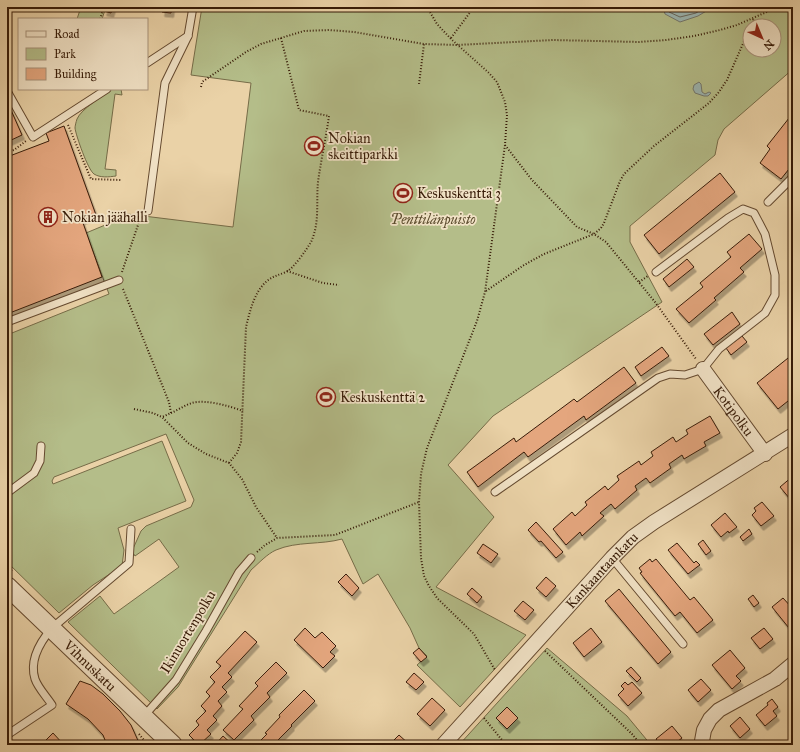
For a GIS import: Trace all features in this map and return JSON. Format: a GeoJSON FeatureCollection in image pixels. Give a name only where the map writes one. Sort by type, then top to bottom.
{"type":"FeatureCollection","features":[{"type":"Feature","properties":{"kind":"street","name":"Kotipolku"},"geometry":{"type":"LineString","coordinates":[[703,369],[765,454]]}},
{"type":"Feature","properties":{"kind":"street","name":"Kankaantaankatu"},"geometry":{"type":"LineString","coordinates":[[443,745],[612,558],[634,537],[654,522],[765,454],[793,435]]}},
{"type":"Feature","properties":{"kind":"street","name":"Vihnuskatu"},"geometry":{"type":"LineString","coordinates":[[7,586],[173,745]]}},
{"type":"Feature","properties":{"kind":"street"},"geometry":{"type":"LineString","coordinates":[[702,742],[704,730],[710,719],[719,710],[775,679],[793,664]]}},
{"type":"Feature","properties":{"kind":"lane"},"geometry":{"type":"LineString","coordinates":[[148,211],[165,83],[188,36],[193,7]]}},
{"type":"Feature","properties":{"kind":"lane"},"geometry":{"type":"LineString","coordinates":[[148,62],[188,36]]}},
{"type":"Feature","properties":{"kind":"lane"},"geometry":{"type":"LineString","coordinates":[[7,91],[32,137],[105,90]]}},
{"type":"Feature","properties":{"kind":"lane"},"geometry":{"type":"LineString","coordinates":[[768,202],[793,177]]}},
{"type":"Feature","properties":{"kind":"lane"},"geometry":{"type":"LineString","coordinates":[[494,492],[658,378],[670,374],[685,375],[703,369],[719,349],[765,313],[775,295],[775,275],[765,234],[754,213],[742,209],[656,272]]}},
{"type":"Feature","properties":{"kind":"lane"},"geometry":{"type":"LineString","coordinates":[[7,322],[119,280]]}},
{"type":"Feature","properties":{"kind":"lane"},"geometry":{"type":"LineString","coordinates":[[7,494],[34,473],[40,461],[41,446]]}},
{"type":"Feature","properties":{"kind":"lane"},"geometry":{"type":"LineString","coordinates":[[7,734],[52,705],[36,680],[33,668],[36,654],[44,636],[129,563],[131,529]]}},
{"type":"Feature","properties":{"kind":"lane","name":"Ikinuortenpolku"},"geometry":{"type":"LineString","coordinates":[[143,716],[176,680],[206,631],[239,572],[251,558]]}},
{"type":"Feature","properties":{"kind":"lane"},"geometry":{"type":"LineString","coordinates":[[612,558],[683,644]]}},
{"type":"Feature","properties":{"kind":"path"},"geometry":{"type":"LineString","coordinates":[[100,18],[104,7]]}},
{"type":"Feature","properties":{"kind":"path"},"geometry":{"type":"LineString","coordinates":[[427,7],[437,24],[451,39],[498,82],[502,90],[507,115],[505,145],[485,292],[477,321],[427,448],[421,474],[419,502],[421,558],[424,576],[437,598],[474,634],[496,672]]}},
{"type":"Feature","properties":{"kind":"path"},"geometry":{"type":"LineString","coordinates":[[451,39],[474,7]]}},
{"type":"Feature","properties":{"kind":"path"},"geometry":{"type":"LineString","coordinates":[[754,18],[778,7]]}},
{"type":"Feature","properties":{"kind":"path"},"geometry":{"type":"LineString","coordinates":[[201,87],[202,82],[246,52],[261,44],[304,31],[329,30],[354,32],[424,44],[457,45],[553,40],[639,42],[694,36],[742,23]]}},
{"type":"Feature","properties":{"kind":"path"},"geometry":{"type":"LineString","coordinates":[[229,463],[237,453],[241,442],[246,327],[250,308],[256,295],[266,282],[276,274],[287,271],[300,258],[311,242],[316,228],[318,182],[329,116],[299,110],[281,38]]}},
{"type":"Feature","properties":{"kind":"path"},"geometry":{"type":"LineString","coordinates":[[419,84],[424,44]]}},
{"type":"Feature","properties":{"kind":"path"},"geometry":{"type":"LineString","coordinates":[[485,292],[524,264],[544,254],[594,234],[601,228],[624,174],[654,146],[709,103],[727,80],[742,45]]}},
{"type":"Feature","properties":{"kind":"path"},"geometry":{"type":"LineString","coordinates":[[65,116],[91,179],[121,180]]}},
{"type":"Feature","properties":{"kind":"path"},"geometry":{"type":"LineString","coordinates":[[7,152],[14,150],[32,137]]}},
{"type":"Feature","properties":{"kind":"path"},"geometry":{"type":"LineString","coordinates":[[505,145],[553,204],[577,227],[594,234],[606,242],[655,302],[703,369]]}},
{"type":"Feature","properties":{"kind":"path"},"geometry":{"type":"LineString","coordinates":[[148,211],[138,222],[119,280],[169,402],[171,413]]}},
{"type":"Feature","properties":{"kind":"path"},"geometry":{"type":"LineString","coordinates":[[287,271],[323,283],[339,285]]}},
{"type":"Feature","properties":{"kind":"path"},"geometry":{"type":"LineString","coordinates":[[162,418],[193,403],[212,403],[243,411]]}},
{"type":"Feature","properties":{"kind":"path"},"geometry":{"type":"LineString","coordinates":[[134,409],[153,413],[162,418],[188,443],[206,454],[229,463],[242,479],[256,507],[277,538]]}},
{"type":"Feature","properties":{"kind":"path"},"geometry":{"type":"LineString","coordinates":[[251,558],[265,545],[277,538],[334,535],[419,502]]}},
{"type":"Feature","properties":{"kind":"path"},"geometry":{"type":"LineString","coordinates":[[536,642],[632,734],[641,745]]}},
{"type":"Feature","properties":{"kind":"path"},"geometry":{"type":"LineString","coordinates":[[475,708],[506,745]]}},
{"type":"Feature","properties":{"kind":"green space"},"geometry":{"type":"Polygon","coordinates":[[[81,7],[106,7],[102,18],[77,18],[81,7]]]}},
{"type":"Feature","properties":{"kind":"green space","name":"Penttilänpuisto"},"geometry":{"type":"Polygon","coordinates":[[[202,7],[793,7],[793,69],[724,129],[718,140],[715,155],[630,226],[630,242],[662,302],[493,416],[448,465],[494,517],[436,587],[526,635],[460,707],[417,665],[427,656],[419,648],[410,628],[378,574],[363,584],[342,539],[292,545],[276,550],[266,556],[251,570],[178,687],[157,709],[68,622],[100,596],[114,614],[179,567],[159,539],[135,556],[132,551],[141,531],[146,526],[191,507],[194,500],[166,434],[54,477],[52,481],[53,484],[162,441],[186,501],[118,528],[124,550],[122,566],[93,585],[59,613],[7,562],[7,335],[109,294],[86,233],[110,223],[111,212],[233,227],[251,83],[191,75],[202,7]]]}},
{"type":"Feature","properties":{"kind":"green space"},"geometry":{"type":"Polygon","coordinates":[[[111,90],[121,90],[122,95],[115,94],[105,169],[116,170],[116,176],[102,177],[94,174],[80,145],[75,127],[77,119],[83,111],[111,90]]]}},
{"type":"Feature","properties":{"kind":"green space"},"geometry":{"type":"Polygon","coordinates":[[[547,648],[627,716],[651,745],[459,745],[547,648]]]}},
{"type":"Feature","properties":{"kind":"water"},"geometry":{"type":"Polygon","coordinates":[[[663,7],[713,7],[698,16],[680,22],[665,14],[663,7]]]}},
{"type":"Feature","properties":{"kind":"water"},"geometry":{"type":"Polygon","coordinates":[[[699,82],[701,84],[702,92],[705,94],[709,92],[711,93],[708,96],[695,93],[693,89],[694,85],[699,82]]]}},
{"type":"Feature","properties":{"kind":"building"},"geometry":{"type":"Polygon","coordinates":[[[106,7],[113,7],[111,13],[104,11],[106,7]]]}},
{"type":"Feature","properties":{"kind":"building"},"geometry":{"type":"Polygon","coordinates":[[[163,7],[172,7],[171,13],[162,12],[163,7]]]}},
{"type":"Feature","properties":{"kind":"building"},"geometry":{"type":"Polygon","coordinates":[[[7,101],[22,135],[7,142],[7,101]]]}},
{"type":"Feature","properties":{"kind":"building"},"geometry":{"type":"Polygon","coordinates":[[[793,113],[793,155],[790,160],[793,164],[781,179],[760,163],[770,149],[767,146],[793,113]]]}},
{"type":"Feature","properties":{"kind":"building","name":"Nokian jäähalli"},"geometry":{"type":"Polygon","coordinates":[[[64,126],[96,215],[82,220],[102,277],[7,314],[7,157],[49,141],[46,133],[64,126]]]}},
{"type":"Feature","properties":{"kind":"building"},"geometry":{"type":"Polygon","coordinates":[[[720,173],[735,192],[659,254],[644,235],[720,173]]]}},
{"type":"Feature","properties":{"kind":"building"},"geometry":{"type":"Polygon","coordinates":[[[749,234],[762,249],[740,268],[744,272],[714,298],[716,300],[689,323],[676,309],[703,287],[700,283],[731,257],[727,252],[749,234]]]}},
{"type":"Feature","properties":{"kind":"building"},"geometry":{"type":"Polygon","coordinates":[[[793,257],[793,267],[788,262],[793,257]]]}},
{"type":"Feature","properties":{"kind":"building"},"geometry":{"type":"Polygon","coordinates":[[[687,259],[694,267],[669,287],[663,279],[687,259]]]}},
{"type":"Feature","properties":{"kind":"building"},"geometry":{"type":"Polygon","coordinates":[[[732,312],[740,324],[713,345],[704,334],[732,312]]]}},
{"type":"Feature","properties":{"kind":"building"},"geometry":{"type":"Polygon","coordinates":[[[742,336],[747,342],[731,355],[726,348],[742,336]]]}},
{"type":"Feature","properties":{"kind":"building"},"geometry":{"type":"Polygon","coordinates":[[[662,347],[669,356],[641,376],[635,367],[662,347]]]}},
{"type":"Feature","properties":{"kind":"building"},"geometry":{"type":"Polygon","coordinates":[[[793,354],[793,389],[790,391],[793,394],[793,397],[778,409],[757,383],[793,354]]]}},
{"type":"Feature","properties":{"kind":"building"},"geometry":{"type":"Polygon","coordinates":[[[624,367],[636,383],[586,420],[584,416],[528,457],[524,452],[478,487],[467,472],[514,438],[516,442],[574,399],[577,402],[624,367]]]}},
{"type":"Feature","properties":{"kind":"building"},"geometry":{"type":"Polygon","coordinates":[[[710,416],[720,433],[704,442],[706,446],[684,459],[682,455],[669,464],[671,468],[650,483],[646,478],[635,486],[637,490],[615,509],[611,504],[600,513],[604,516],[582,536],[580,532],[566,545],[553,529],[572,512],[575,516],[587,505],[585,502],[605,486],[608,490],[619,480],[617,476],[639,461],[641,465],[653,456],[651,452],[673,437],[676,442],[688,434],[686,430],[710,416]]]}},
{"type":"Feature","properties":{"kind":"building"},"geometry":{"type":"Polygon","coordinates":[[[793,476],[793,496],[790,499],[780,487],[793,476]]]}},
{"type":"Feature","properties":{"kind":"building"},"geometry":{"type":"Polygon","coordinates":[[[762,502],[774,516],[761,526],[752,515],[756,511],[754,508],[762,502]]]}},
{"type":"Feature","properties":{"kind":"building"},"geometry":{"type":"Polygon","coordinates":[[[725,513],[737,527],[729,533],[728,531],[721,537],[711,525],[725,513]]]}},
{"type":"Feature","properties":{"kind":"building"},"geometry":{"type":"Polygon","coordinates":[[[536,522],[563,552],[556,558],[541,541],[539,542],[528,530],[536,522]]]}},
{"type":"Feature","properties":{"kind":"building"},"geometry":{"type":"Polygon","coordinates":[[[749,529],[752,534],[743,541],[740,537],[749,529]]]}},
{"type":"Feature","properties":{"kind":"building"},"geometry":{"type":"Polygon","coordinates":[[[703,540],[711,551],[706,555],[698,544],[703,540]]]}},
{"type":"Feature","properties":{"kind":"building"},"geometry":{"type":"Polygon","coordinates":[[[677,543],[694,563],[696,561],[700,565],[688,574],[668,550],[677,543]]]}},
{"type":"Feature","properties":{"kind":"building"},"geometry":{"type":"Polygon","coordinates":[[[483,544],[498,554],[491,563],[477,553],[483,544]]]}},
{"type":"Feature","properties":{"kind":"building"},"geometry":{"type":"Polygon","coordinates":[[[650,559],[652,562],[656,559],[690,600],[694,597],[713,620],[697,633],[680,612],[675,616],[640,573],[642,572],[639,568],[650,559]]]}},
{"type":"Feature","properties":{"kind":"building"},"geometry":{"type":"Polygon","coordinates":[[[346,574],[359,588],[352,596],[338,582],[346,574]]]}},
{"type":"Feature","properties":{"kind":"building"},"geometry":{"type":"Polygon","coordinates":[[[546,577],[556,586],[546,597],[536,588],[546,577]]]}},
{"type":"Feature","properties":{"kind":"building"},"geometry":{"type":"Polygon","coordinates":[[[472,588],[482,597],[477,603],[467,594],[472,588]]]}},
{"type":"Feature","properties":{"kind":"building"},"geometry":{"type":"Polygon","coordinates":[[[619,589],[671,652],[658,664],[605,601],[619,589]]]}},
{"type":"Feature","properties":{"kind":"building"},"geometry":{"type":"Polygon","coordinates":[[[753,595],[759,603],[754,607],[748,599],[753,595]]]}},
{"type":"Feature","properties":{"kind":"building"},"geometry":{"type":"Polygon","coordinates":[[[783,598],[793,609],[793,633],[772,607],[783,598]]]}},
{"type":"Feature","properties":{"kind":"building"},"geometry":{"type":"Polygon","coordinates":[[[523,601],[534,610],[525,620],[514,611],[523,601]]]}},
{"type":"Feature","properties":{"kind":"building"},"geometry":{"type":"Polygon","coordinates":[[[305,628],[315,638],[322,632],[336,646],[330,652],[335,656],[323,668],[294,640],[305,628]]]}},
{"type":"Feature","properties":{"kind":"building"},"geometry":{"type":"Polygon","coordinates":[[[591,628],[602,642],[584,657],[573,643],[591,628]]]}},
{"type":"Feature","properties":{"kind":"building"},"geometry":{"type":"Polygon","coordinates":[[[764,628],[773,639],[760,649],[751,638],[764,628]]]}},
{"type":"Feature","properties":{"kind":"building"},"geometry":{"type":"Polygon","coordinates":[[[245,631],[257,642],[228,673],[232,677],[222,687],[227,692],[218,701],[222,706],[213,716],[217,720],[207,730],[211,734],[199,745],[189,735],[199,725],[196,721],[206,711],[201,706],[210,696],[206,692],[215,682],[210,677],[221,666],[216,662],[245,631]]]}},
{"type":"Feature","properties":{"kind":"building"},"geometry":{"type":"Polygon","coordinates":[[[419,648],[427,657],[421,662],[413,653],[419,648]]]}},
{"type":"Feature","properties":{"kind":"building"},"geometry":{"type":"Polygon","coordinates":[[[730,650],[745,668],[736,676],[741,681],[732,689],[712,665],[730,650]]]}},
{"type":"Feature","properties":{"kind":"building"},"geometry":{"type":"Polygon","coordinates":[[[276,662],[287,673],[267,693],[270,697],[251,716],[254,720],[234,740],[223,730],[243,709],[239,706],[258,686],[255,683],[276,662]]]}},
{"type":"Feature","properties":{"kind":"building"},"geometry":{"type":"Polygon","coordinates":[[[631,667],[641,678],[637,682],[626,671],[631,667]]]}},
{"type":"Feature","properties":{"kind":"building"},"geometry":{"type":"Polygon","coordinates":[[[414,673],[424,682],[416,690],[406,682],[414,673]]]}},
{"type":"Feature","properties":{"kind":"building"},"geometry":{"type":"Polygon","coordinates":[[[701,679],[711,690],[698,702],[688,690],[701,679]]]}},
{"type":"Feature","properties":{"kind":"building"},"geometry":{"type":"Polygon","coordinates":[[[80,681],[91,685],[103,694],[120,711],[131,725],[140,745],[107,745],[103,735],[88,719],[66,704],[80,681]]]}},
{"type":"Feature","properties":{"kind":"building"},"geometry":{"type":"Polygon","coordinates":[[[625,682],[628,685],[632,682],[642,693],[628,706],[618,695],[624,689],[621,686],[625,682]]]}},
{"type":"Feature","properties":{"kind":"building"},"geometry":{"type":"Polygon","coordinates":[[[304,690],[315,701],[276,742],[278,744],[256,745],[267,734],[265,733],[280,717],[279,715],[304,690]]]}},
{"type":"Feature","properties":{"kind":"building"},"geometry":{"type":"Polygon","coordinates":[[[432,698],[445,710],[430,726],[417,714],[432,698]]]}},
{"type":"Feature","properties":{"kind":"building"},"geometry":{"type":"Polygon","coordinates":[[[772,699],[778,707],[773,711],[777,716],[765,726],[756,715],[768,705],[767,703],[772,699]]]}},
{"type":"Feature","properties":{"kind":"building"},"geometry":{"type":"Polygon","coordinates":[[[507,707],[518,718],[507,729],[496,718],[507,707]]]}},
{"type":"Feature","properties":{"kind":"building"},"geometry":{"type":"Polygon","coordinates":[[[740,717],[750,729],[740,738],[730,726],[740,717]]]}},
{"type":"Feature","properties":{"kind":"building"},"geometry":{"type":"Polygon","coordinates":[[[672,726],[682,738],[673,745],[660,745],[656,739],[672,726]]]}},
{"type":"Feature","properties":{"kind":"building"},"geometry":{"type":"Polygon","coordinates":[[[53,733],[64,745],[41,745],[53,733]]]}},
{"type":"Feature","properties":{"kind":"building"},"geometry":{"type":"Polygon","coordinates":[[[399,735],[410,745],[389,745],[399,735]]]}},
{"type":"Feature","properties":{"kind":"building"},"geometry":{"type":"Polygon","coordinates":[[[223,736],[233,745],[215,745],[223,736]]]}},
{"type":"Feature","properties":{"kind":"place","name":"Nokian skeittiparkki"},"geometry":{"type":"Point","coordinates":[314,146]}},
{"type":"Feature","properties":{"kind":"place","name":"Keskuskenttä 3"},"geometry":{"type":"Point","coordinates":[403,193]}},
{"type":"Feature","properties":{"kind":"place","name":"Nokian jäähalli"},"geometry":{"type":"Point","coordinates":[48,217]}},
{"type":"Feature","properties":{"kind":"place","name":"Keskuskenttä 2"},"geometry":{"type":"Point","coordinates":[326,397]}}]}
